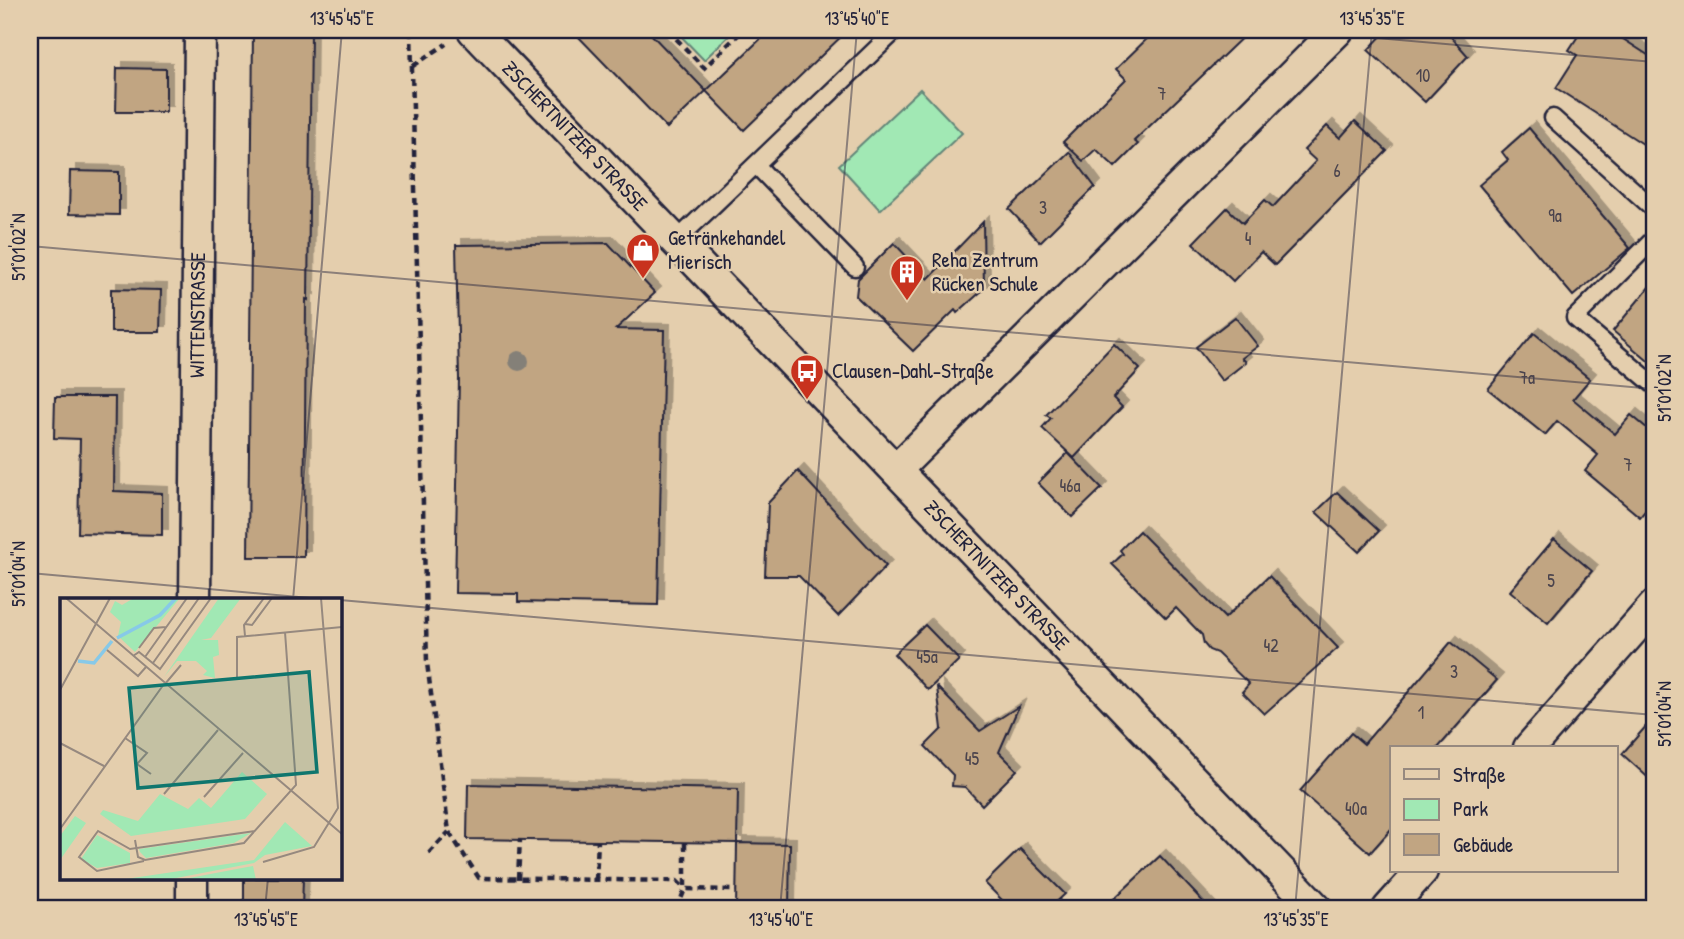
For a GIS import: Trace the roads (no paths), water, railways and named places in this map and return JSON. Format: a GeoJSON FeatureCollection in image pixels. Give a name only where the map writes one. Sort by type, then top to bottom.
{"type":"FeatureCollection","features":[{"type":"Feature","properties":{"kind":"street","name":"WITTENSTRASSE"},"geometry":{"type":"LineString","coordinates":[[195,598],[201,30]]}},
{"type":"Feature","properties":{"kind":"street"},"geometry":{"type":"LineString","coordinates":[[896,470],[1338,30]]}},
{"type":"Feature","properties":{"kind":"street","name":"ZSCHERTNITZER STRASSE"},"geometry":{"type":"LineString","coordinates":[[465,33],[676,241],[1317,909]]}},
{"type":"Feature","properties":{"kind":"street"},"geometry":{"type":"LineString","coordinates":[[1532,746],[1654,606]]}},
{"type":"Feature","properties":{"kind":"street"},"geometry":{"type":"LineString","coordinates":[[1388,909],[1421,872]]}},
{"type":"Feature","properties":{"kind":"street"},"geometry":{"type":"LineString","coordinates":[[192,880],[192,909]]}},
{"type":"Feature","properties":{"kind":"lane"},"geometry":{"type":"LineString","coordinates":[[676,241],[896,30]]}},
{"type":"Feature","properties":{"kind":"lane"},"geometry":{"type":"LineString","coordinates":[[1553,118],[1654,209]]}},
{"type":"Feature","properties":{"kind":"lane"},"geometry":{"type":"LineString","coordinates":[[756,165],[856,267]]}},
{"type":"Feature","properties":{"kind":"lane"},"geometry":{"type":"LineString","coordinates":[[1654,239],[1575,318],[1654,384]]}},
{"type":"Feature","properties":{"kind":"place","name":"Getränkehandel Mierisch"},"geometry":{"type":"Point","coordinates":[643,280]}},
{"type":"Feature","properties":{"kind":"place","name":"Reha Zentrum Rücken Schule"},"geometry":{"type":"Point","coordinates":[907,302]}},
{"type":"Feature","properties":{"kind":"place","name":"Clausen-Dahl-Straße"},"geometry":{"type":"Point","coordinates":[807,401]}}]}
